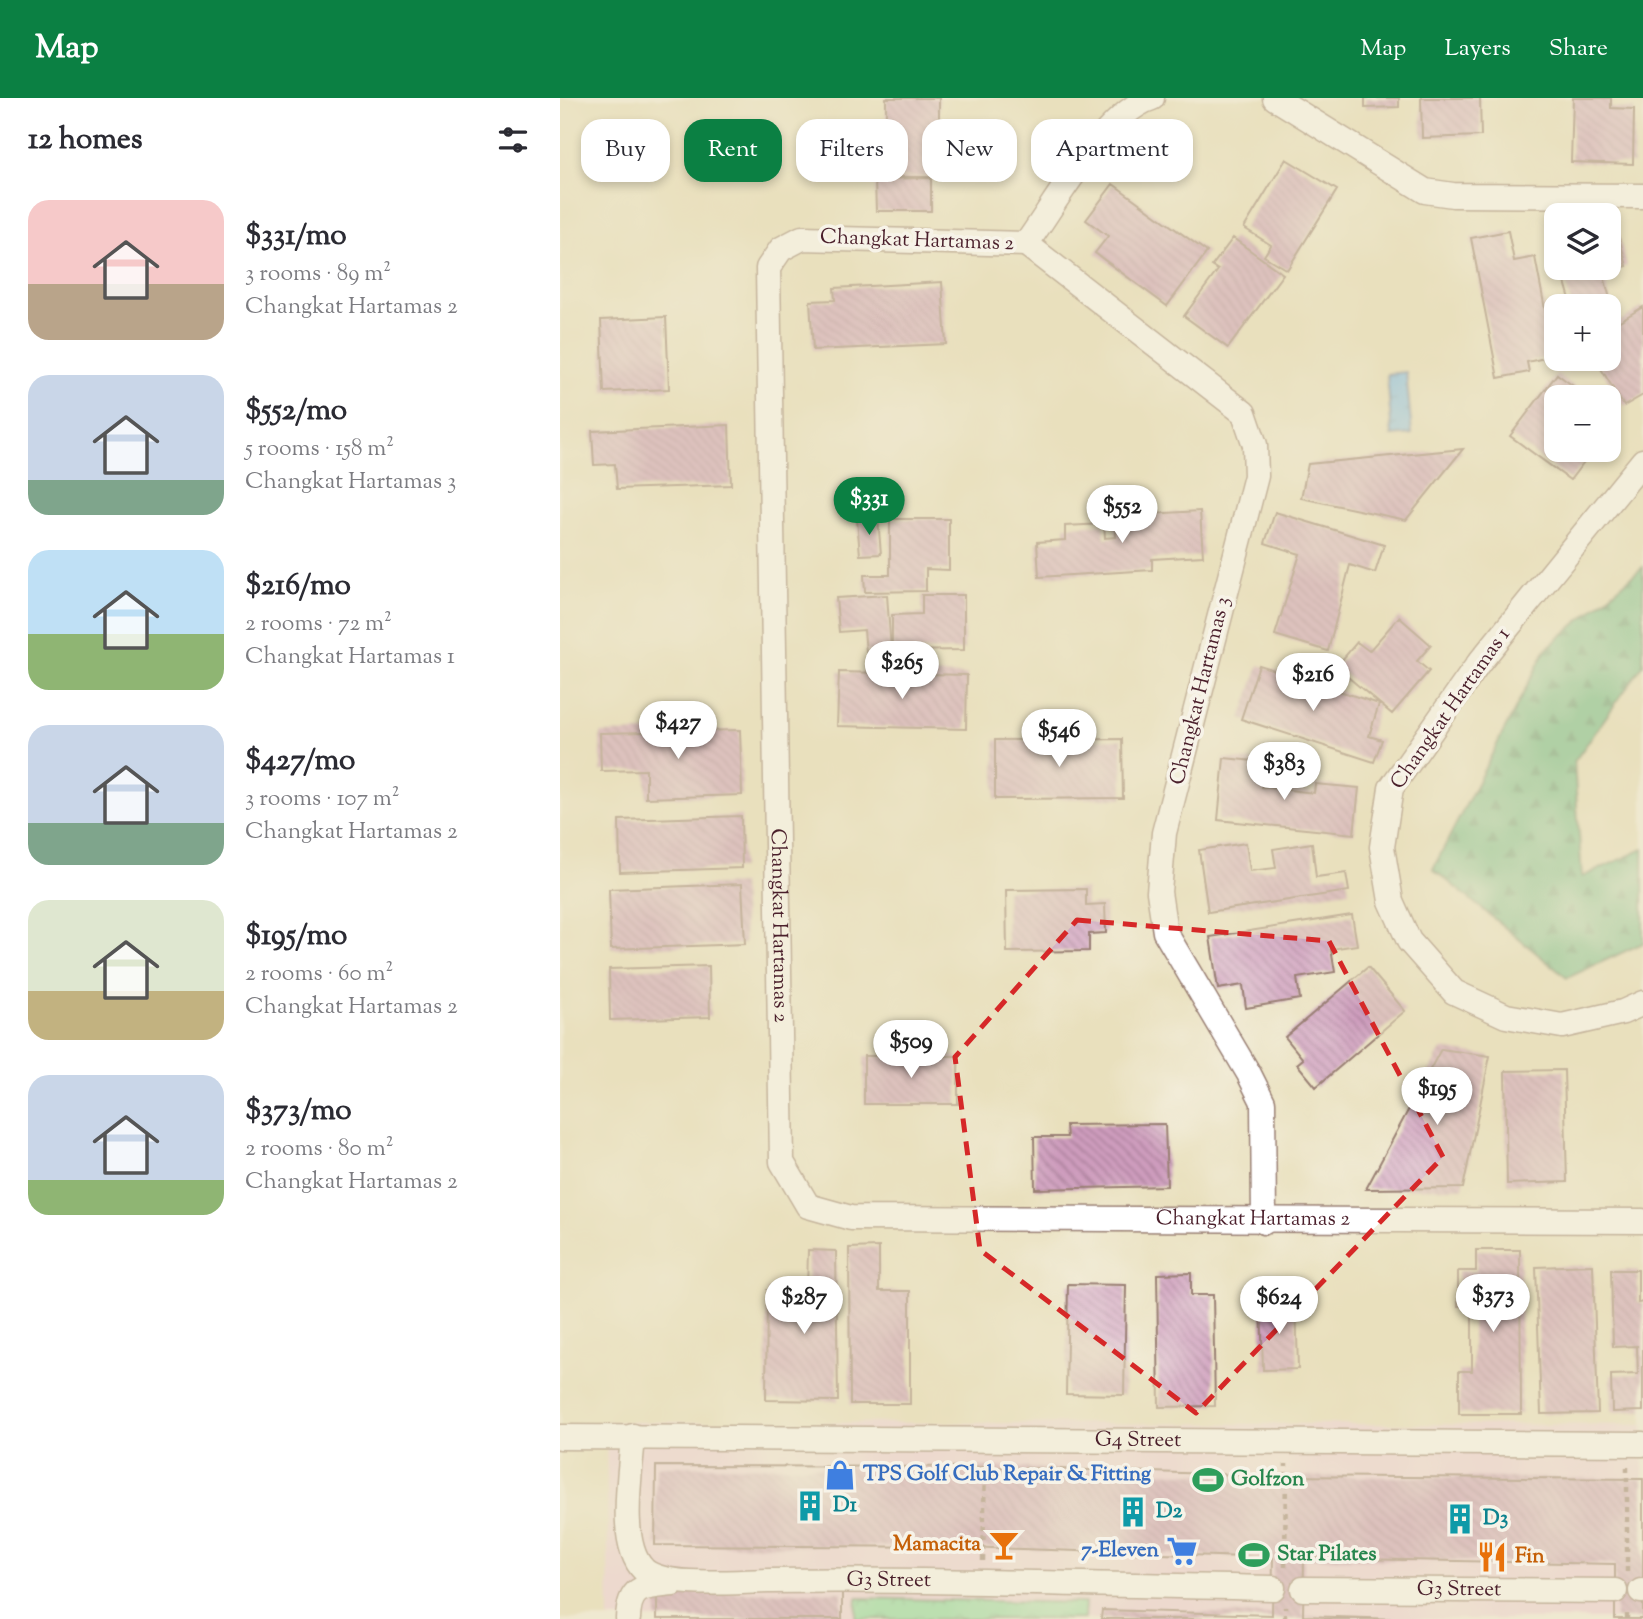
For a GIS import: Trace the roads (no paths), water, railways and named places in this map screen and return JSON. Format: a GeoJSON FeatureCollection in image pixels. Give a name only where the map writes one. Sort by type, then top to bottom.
{"type":"FeatureCollection","features":[{"type":"Feature","properties":{"kind":"street","name":"Changkat Hartamas 2"},"geometry":{"type":"LineString","coordinates":[[1152,98],[1140,102],[1110,126],[1026,244],[802,238],[781,249],[768,268],[782,1162],[808,1206],[851,1218],[1264,1222],[1643,1221]]}},
{"type":"Feature","properties":{"kind":"street"},"geometry":{"type":"LineString","coordinates":[[1275,98],[1425,191],[1453,195],[1643,196]]}},
{"type":"Feature","properties":{"kind":"street","name":"Changkat Hartamas 3"},"geometry":{"type":"LineString","coordinates":[[1026,244],[1244,413],[1255,445],[1256,476],[1164,833],[1159,892],[1165,932],[1250,1074],[1263,1102],[1264,1222]]}},
{"type":"Feature","properties":{"kind":"street","name":"Changkat Hartamas 1"},"geometry":{"type":"LineString","coordinates":[[1643,461],[1479,663],[1391,788],[1382,847],[1391,901],[1409,941],[1454,992],[1506,1016],[1562,1026],[1623,1012],[1643,1003]]}},
{"type":"Feature","properties":{"kind":"street","name":"G3 Street"},"geometry":{"type":"LineString","coordinates":[[633,1436],[628,1539],[634,1557],[645,1571],[658,1578],[698,1582],[848,1580],[1273,1588]]}},
{"type":"Feature","properties":{"kind":"street","name":"G4 Street"},"geometry":{"type":"LineString","coordinates":[[560,1437],[1643,1444]]}},
{"type":"Feature","properties":{"kind":"street"},"geometry":{"type":"LineString","coordinates":[[628,1619],[628,1602],[634,1593],[648,1587],[698,1582]]}},
{"type":"Feature","properties":{"kind":"street","name":"G3 Street"},"geometry":{"type":"LineString","coordinates":[[1303,1589],[1615,1591]]}},
{"type":"Feature","properties":{"kind":"water"},"geometry":{"type":"Polygon","coordinates":[[[1406,372],[1412,434],[1392,436],[1387,374],[1406,372]]]}},
{"type":"Feature","properties":{"kind":"place","name":"TPS Golf Club Repair & Fitting"},"geometry":{"type":"Point","coordinates":[840,1475]}},
{"type":"Feature","properties":{"kind":"place","name":"Golfzon"},"geometry":{"type":"Point","coordinates":[1208,1480]}},
{"type":"Feature","properties":{"kind":"place","name":"D1"},"geometry":{"type":"Point","coordinates":[810,1506]}},
{"type":"Feature","properties":{"kind":"place","name":"D2"},"geometry":{"type":"Point","coordinates":[1133,1512]}},
{"type":"Feature","properties":{"kind":"place","name":"D3"},"geometry":{"type":"Point","coordinates":[1460,1519]}},
{"type":"Feature","properties":{"kind":"place","name":"Mamacita"},"geometry":{"type":"Point","coordinates":[1004,1545]}},
{"type":"Feature","properties":{"kind":"place","name":"7-Eleven"},"geometry":{"type":"Point","coordinates":[1182,1551]}},
{"type":"Feature","properties":{"kind":"place","name":"Star Pilates"},"geometry":{"type":"Point","coordinates":[1254,1555]}},
{"type":"Feature","properties":{"kind":"place","name":"Fin"},"geometry":{"type":"Point","coordinates":[1492,1557]}}]}
